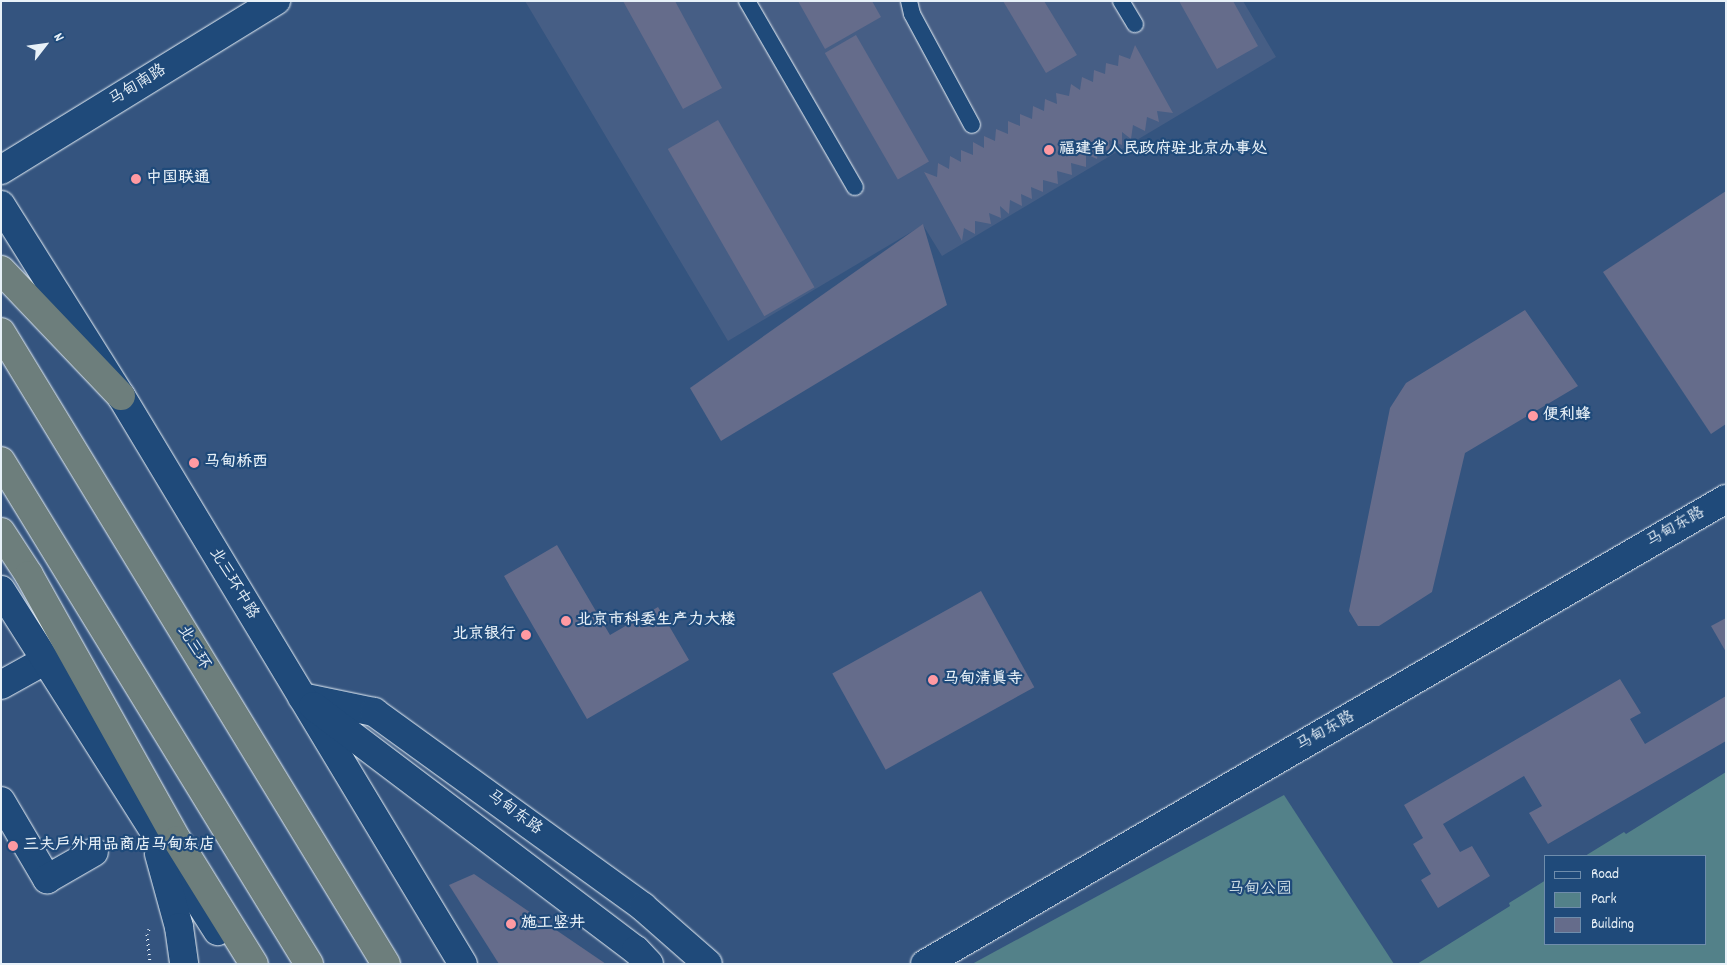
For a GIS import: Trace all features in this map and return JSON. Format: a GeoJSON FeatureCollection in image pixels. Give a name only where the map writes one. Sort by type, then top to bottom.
{"type":"FeatureCollection","features":[{"type":"Feature","properties":{"kind":"highway"},"geometry":{"type":"LineString","coordinates":[[1,270],[121,396]]}},
{"type":"Feature","properties":{"kind":"highway","name":"北三环"},"geometry":{"type":"LineString","coordinates":[[1,332],[386,964]]}},
{"type":"Feature","properties":{"kind":"highway"},"geometry":{"type":"LineString","coordinates":[[1,461],[309,964]]}},
{"type":"Feature","properties":{"kind":"highway"},"geometry":{"type":"LineString","coordinates":[[1,532],[28,575],[177,840],[254,964]]}},
{"type":"Feature","properties":{"kind":"street","name":"马甸南路"},"geometry":{"type":"LineString","coordinates":[[1,170],[276,1]]}},
{"type":"Feature","properties":{"kind":"street","name":"北三环中路"},"geometry":{"type":"LineString","coordinates":[[1,205],[121,396],[464,964]]}},
{"type":"Feature","properties":{"kind":"street","name":"马甸东路"},"geometry":{"type":"LineString","coordinates":[[925,964],[1726,499]]}},
{"type":"Feature","properties":{"kind":"street"},"geometry":{"type":"LineString","coordinates":[[1,590],[238,964]]}},
{"type":"Feature","properties":{"kind":"street"},"geometry":{"type":"LineString","coordinates":[[1,685],[46,660]]}},
{"type":"Feature","properties":{"kind":"street"},"geometry":{"type":"LineString","coordinates":[[302,697],[636,950],[649,964]]}},
{"type":"Feature","properties":{"kind":"street","name":"马甸东路"},"geometry":{"type":"LineString","coordinates":[[302,697],[374,712],[643,907],[708,964]]}},
{"type":"Feature","properties":{"kind":"street"},"geometry":{"type":"LineString","coordinates":[[1,802],[47,879],[94,852]]}},
{"type":"Feature","properties":{"kind":"street"},"geometry":{"type":"LineString","coordinates":[[152,826],[180,927],[184,964]]}},
{"type":"Feature","properties":{"kind":"lane"},"geometry":{"type":"LineString","coordinates":[[747,1],[855,187]]}},
{"type":"Feature","properties":{"kind":"lane"},"geometry":{"type":"LineString","coordinates":[[909,1],[912,14],[972,125]]}},
{"type":"Feature","properties":{"kind":"lane"},"geometry":{"type":"LineString","coordinates":[[1121,1],[1135,24]]}},
{"type":"Feature","properties":{"kind":"shaded area"},"geometry":{"type":"Polygon","coordinates":[[[525,1],[1243,1],[1276,57],[942,256],[923,225],[728,341],[525,1]]]}},
{"type":"Feature","properties":{"kind":"green space"},"geometry":{"type":"Polygon","coordinates":[[[1726,772],[1726,964],[1417,964],[1510,906],[1509,903],[1544,881],[1544,945],[1707,945],[1707,855],[1587,855],[1624,832],[1626,834],[1726,772]]]}},
{"type":"Feature","properties":{"kind":"green space","name":"马甸公园"},"geometry":{"type":"Polygon","coordinates":[[[1284,795],[1394,964],[972,964],[1284,795]]]}},
{"type":"Feature","properties":{"kind":"building"},"geometry":{"type":"Polygon","coordinates":[[[623,1],[675,1],[722,88],[683,109],[623,1]]]}},
{"type":"Feature","properties":{"kind":"building"},"geometry":{"type":"Polygon","coordinates":[[[798,1],[872,1],[881,17],[825,49],[798,1]]]}},
{"type":"Feature","properties":{"kind":"building"},"geometry":{"type":"Polygon","coordinates":[[[1003,1],[1044,1],[1077,55],[1046,73],[1003,1]]]}},
{"type":"Feature","properties":{"kind":"building"},"geometry":{"type":"Polygon","coordinates":[[[1179,1],[1233,1],[1258,46],[1217,69],[1179,1]]]}},
{"type":"Feature","properties":{"kind":"building"},"geometry":{"type":"Polygon","coordinates":[[[856,35],[929,161],[898,179],[825,53],[856,35]]]}},
{"type":"Feature","properties":{"kind":"building"},"geometry":{"type":"Polygon","coordinates":[[[1135,45],[1173,113],[1157,111],[1159,122],[1147,117],[1145,131],[1133,125],[1131,139],[1122,132],[1122,145],[1109,140],[1110,152],[1099,146],[1097,159],[1086,154],[1086,167],[1071,163],[1072,175],[1057,171],[1058,184],[1043,180],[1043,192],[1031,187],[1032,199],[1021,194],[1022,206],[1010,200],[1009,214],[1000,206],[1001,218],[989,213],[991,224],[975,221],[975,234],[964,228],[962,241],[924,172],[937,177],[938,163],[949,169],[950,156],[961,162],[961,150],[973,155],[973,142],[984,148],[984,136],[995,141],[996,129],[1008,134],[1008,121],[1020,126],[1020,114],[1032,119],[1033,106],[1044,111],[1045,99],[1057,104],[1056,93],[1069,96],[1071,84],[1080,90],[1082,77],[1093,82],[1094,70],[1105,74],[1106,63],[1118,66],[1119,55],[1130,59],[1135,45]]]}},
{"type":"Feature","properties":{"kind":"building"},"geometry":{"type":"Polygon","coordinates":[[[718,120],[814,287],[764,316],[668,149],[718,120]]]}},
{"type":"Feature","properties":{"kind":"building"},"geometry":{"type":"Polygon","coordinates":[[[1726,191],[1726,424],[1711,434],[1603,272],[1726,191]]]}},
{"type":"Feature","properties":{"kind":"building"},"geometry":{"type":"Polygon","coordinates":[[[923,224],[947,305],[721,441],[690,388],[923,224]]]}},
{"type":"Feature","properties":{"kind":"building"},"geometry":{"type":"Polygon","coordinates":[[[1525,310],[1578,386],[1465,453],[1432,592],[1379,626],[1358,626],[1349,611],[1390,408],[1406,383],[1525,310]]]}},
{"type":"Feature","properties":{"kind":"building","name":"北京市科委生产力大楼"},"geometry":{"type":"Polygon","coordinates":[[[557,545],[610,635],[658,607],[689,660],[587,719],[504,576],[557,545]]]}},
{"type":"Feature","properties":{"kind":"building","name":"马甸清真寺"},"geometry":{"type":"Polygon","coordinates":[[[981,591],[1034,687],[886,770],[832,673],[981,591]]]}},
{"type":"Feature","properties":{"kind":"building"},"geometry":{"type":"Polygon","coordinates":[[[1726,618],[1726,652],[1711,626],[1726,618]]]}},
{"type":"Feature","properties":{"kind":"building"},"geometry":{"type":"Polygon","coordinates":[[[1620,679],[1641,713],[1630,719],[1645,744],[1726,696],[1726,741],[1548,844],[1529,813],[1542,806],[1524,776],[1443,824],[1460,852],[1472,846],[1490,876],[1438,908],[1421,880],[1431,874],[1413,844],[1423,838],[1404,805],[1620,679]]]}},
{"type":"Feature","properties":{"kind":"building","name":"施工竖井"},"geometry":{"type":"Polygon","coordinates":[[[474,874],[606,964],[499,964],[449,885],[474,874]]]}},
{"type":"Feature","properties":{"kind":"place","name":"福建省人民政府驻北京办事处"},"geometry":{"type":"Point","coordinates":[1049,150]}},
{"type":"Feature","properties":{"kind":"place","name":"中国联通"},"geometry":{"type":"Point","coordinates":[136,179]}},
{"type":"Feature","properties":{"kind":"place","name":"便利蜂"},"geometry":{"type":"Point","coordinates":[1533,416]}},
{"type":"Feature","properties":{"kind":"place","name":"马甸桥西"},"geometry":{"type":"Point","coordinates":[194,463]}},
{"type":"Feature","properties":{"kind":"place","name":"北京市科委生产力大楼"},"geometry":{"type":"Point","coordinates":[566,621]}},
{"type":"Feature","properties":{"kind":"place","name":"北京银行"},"geometry":{"type":"Point","coordinates":[526,635]}},
{"type":"Feature","properties":{"kind":"place","name":"马甸清真寺"},"geometry":{"type":"Point","coordinates":[933,680]}},
{"type":"Feature","properties":{"kind":"place","name":"三夫户外用品商店马甸东店"},"geometry":{"type":"Point","coordinates":[13,846]}},
{"type":"Feature","properties":{"kind":"place","name":"施工竖井"},"geometry":{"type":"Point","coordinates":[511,924]}}]}
